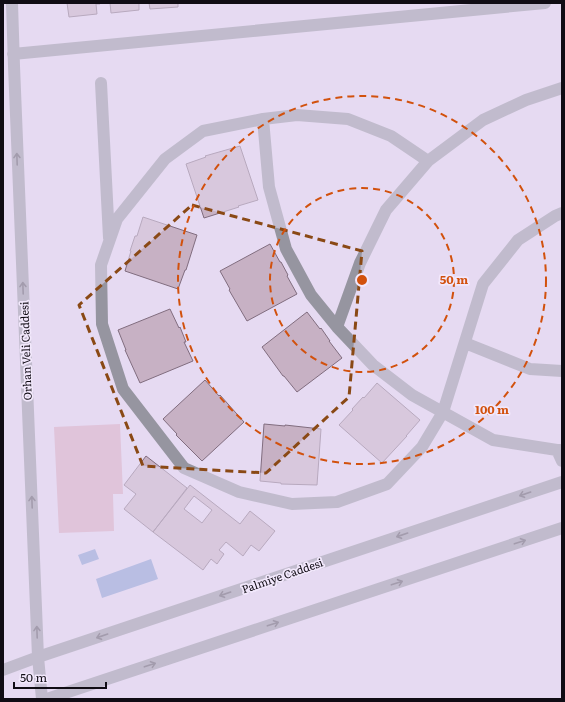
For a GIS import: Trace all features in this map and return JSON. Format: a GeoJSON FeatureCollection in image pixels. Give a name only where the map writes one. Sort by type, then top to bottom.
{"type":"FeatureCollection","features":[{"type":"Feature","properties":{"kind":"street","name":"Orhan Veli Caddesi"},"geometry":{"type":"LineString","coordinates":[[12,3],[8,42],[38,657],[42,699]]}},
{"type":"Feature","properties":{"kind":"street"},"geometry":{"type":"LineString","coordinates":[[10,62],[545,3]]}},
{"type":"Feature","properties":{"kind":"street"},"geometry":{"type":"LineString","coordinates":[[101,83],[109,243]]}},
{"type":"Feature","properties":{"kind":"street"},"geometry":{"type":"LineString","coordinates":[[337,327],[360,263],[386,210],[428,161],[483,120],[526,100],[562,88]]}},
{"type":"Feature","properties":{"kind":"street"},"geometry":{"type":"LineString","coordinates":[[428,161],[391,136],[348,119],[297,115],[263,119],[203,131],[165,158],[118,219],[101,265],[102,324],[123,389],[184,468],[239,492],[292,504],[337,502],[387,484],[422,447],[443,412],[483,284],[518,240],[555,216],[562,214]]}},
{"type":"Feature","properties":{"kind":"street"},"geometry":{"type":"LineString","coordinates":[[263,119],[269,187],[286,248],[311,295],[337,327],[373,365],[412,395],[492,440],[559,450],[562,461]]}},
{"type":"Feature","properties":{"kind":"street"},"geometry":{"type":"LineString","coordinates":[[465,343],[530,369],[562,372]]}},
{"type":"Feature","properties":{"kind":"street","name":"Palmiye Caddesi"},"geometry":{"type":"LineString","coordinates":[[3,670],[562,482]]}},
{"type":"Feature","properties":{"kind":"street"},"geometry":{"type":"LineString","coordinates":[[47,699],[562,528]]}},
{"type":"Feature","properties":{"kind":"highlighted area"},"geometry":{"type":"Polygon","coordinates":[[[192,205],[362,251],[349,397],[266,473],[143,466],[79,305],[192,205]]]}},
{"type":"Feature","properties":{"kind":"shaded area"},"geometry":{"type":"Polygon","coordinates":[[[120,424],[123,494],[113,494],[114,531],[59,533],[54,427],[120,424]]]}},
{"type":"Feature","properties":{"kind":"water"},"geometry":{"type":"Polygon","coordinates":[[[95,549],[99,559],[82,565],[78,555],[95,549]]]}},
{"type":"Feature","properties":{"kind":"water"},"geometry":{"type":"Polygon","coordinates":[[[151,559],[158,579],[102,598],[96,579],[151,559]]]}},
{"type":"Feature","properties":{"kind":"building"},"geometry":{"type":"Polygon","coordinates":[[[67,3],[100,4],[96,4],[97,14],[69,17],[67,3]]]}},
{"type":"Feature","properties":{"kind":"building"},"geometry":{"type":"Polygon","coordinates":[[[110,3],[139,3],[139,10],[111,13],[110,3]]]}},
{"type":"Feature","properties":{"kind":"building"},"geometry":{"type":"Polygon","coordinates":[[[149,3],[178,3],[178,7],[150,9],[149,3]]]}},
{"type":"Feature","properties":{"kind":"building"},"geometry":{"type":"Polygon","coordinates":[[[240,146],[258,200],[204,218],[186,164],[206,157],[205,156],[240,146]]]}},
{"type":"Feature","properties":{"kind":"building"},"geometry":{"type":"Polygon","coordinates":[[[143,217],[197,235],[186,270],[178,289],[125,271],[135,236],[137,236],[143,217]]]}},
{"type":"Feature","properties":{"kind":"building"},"geometry":{"type":"Polygon","coordinates":[[[270,244],[297,294],[247,321],[220,271],[270,244]]]}},
{"type":"Feature","properties":{"kind":"building"},"geometry":{"type":"Polygon","coordinates":[[[170,309],[179,328],[180,327],[186,342],[184,342],[193,361],[140,383],[125,350],[118,330],[170,309]]]}},
{"type":"Feature","properties":{"kind":"building"},"geometry":{"type":"Polygon","coordinates":[[[307,312],[320,329],[321,328],[342,358],[297,392],[283,376],[262,347],[307,312]]]}},
{"type":"Feature","properties":{"kind":"building"},"geometry":{"type":"Polygon","coordinates":[[[205,380],[244,422],[202,461],[176,435],[177,434],[163,419],[205,380]]]}},
{"type":"Feature","properties":{"kind":"building"},"geometry":{"type":"Polygon","coordinates":[[[377,383],[420,420],[382,463],[339,425],[377,383]]]}},
{"type":"Feature","properties":{"kind":"building"},"geometry":{"type":"Polygon","coordinates":[[[264,424],[321,429],[317,485],[281,484],[260,481],[264,424]]]}},
{"type":"Feature","properties":{"kind":"building"},"geometry":{"type":"Polygon","coordinates":[[[146,456],[187,488],[153,532],[124,509],[136,494],[124,485],[146,456]]]}},
{"type":"Feature","properties":{"kind":"building"},"geometry":{"type":"Polygon","coordinates":[[[190,485],[240,524],[250,511],[275,531],[259,551],[251,545],[243,556],[226,542],[219,550],[224,554],[217,564],[211,559],[203,570],[153,532],[190,485]],[[194,496],[184,509],[202,523],[212,510],[194,496]]]}}]}
